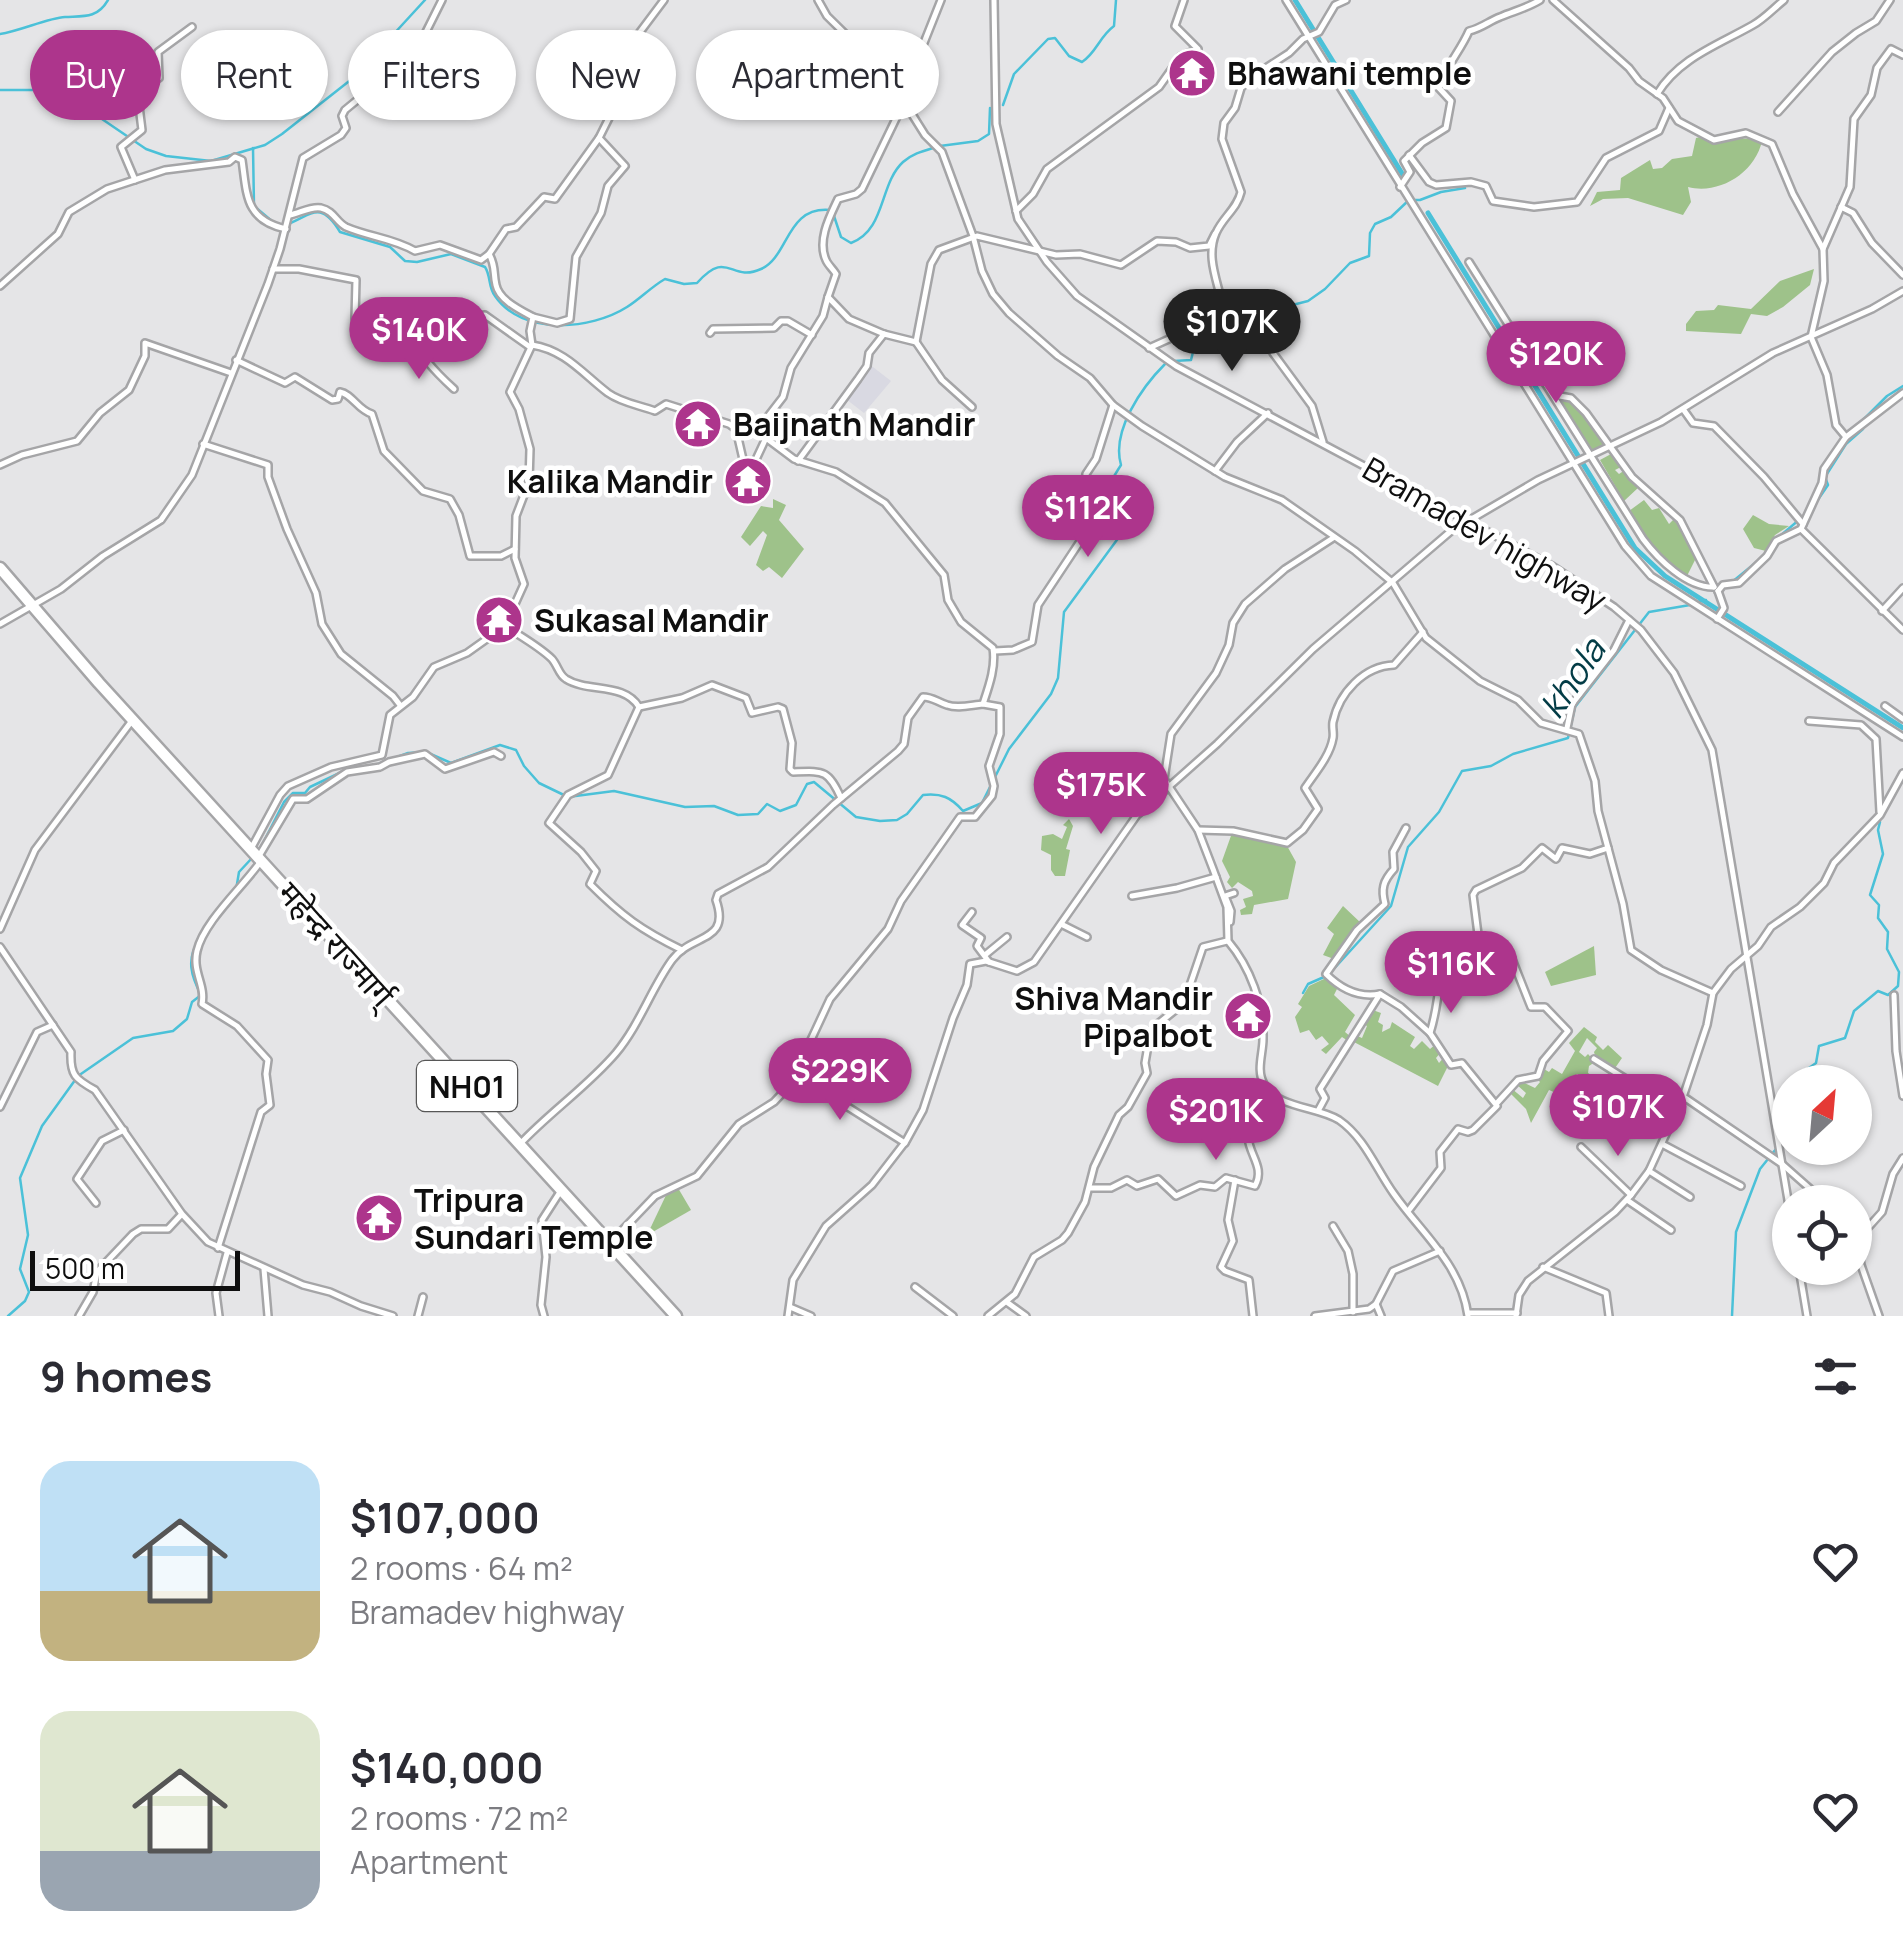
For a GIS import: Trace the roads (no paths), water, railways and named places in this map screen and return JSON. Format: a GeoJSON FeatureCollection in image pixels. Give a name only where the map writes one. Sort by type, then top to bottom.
{"type":"FeatureCollection","features":[{"type":"Feature","properties":{"kind":"highway","name":"महेन्द्र राज्मार्ग्"},"geometry":{"type":"LineString","coordinates":[[0,568],[255,855],[676,1316]]}},
{"type":"Feature","properties":{"kind":"street"},"geometry":{"type":"LineString","coordinates":[[0,624],[161,520],[192,475],[273,269],[302,158],[341,134],[346,128],[342,116],[345,110],[402,64],[422,40],[442,0]]}},
{"type":"Feature","properties":{"kind":"street"},"geometry":{"type":"LineString","coordinates":[[0,286],[58,234],[69,212],[107,189],[165,170],[229,162],[235,157],[242,160],[250,206],[269,225],[288,222],[314,207],[323,208],[345,227],[395,240],[415,251],[440,245],[486,260],[506,229],[516,228],[544,196],[556,199],[600,138],[614,110],[604,92],[634,40],[664,0]]}},
{"type":"Feature","properties":{"kind":"street"},"geometry":{"type":"LineString","coordinates":[[818,0],[841,30]]}},
{"type":"Feature","properties":{"kind":"street"},"geometry":{"type":"LineString","coordinates":[[930,30],[942,0]]}},
{"type":"Feature","properties":{"kind":"street","name":"Bramadev highway"},"geometry":{"type":"LineString","coordinates":[[994,0],[996,124],[1016,211],[1037,249],[1077,296],[1176,366],[1552,566],[1631,621],[1674,673],[1712,750],[1772,1102]]}},
{"type":"Feature","properties":{"kind":"street"},"geometry":{"type":"LineString","coordinates":[[1016,211],[1033,194],[1047,169],[1160,87],[1181,56],[1198,49],[1175,26],[1184,0]]}},
{"type":"Feature","properties":{"kind":"street"},"geometry":{"type":"LineString","coordinates":[[1286,0],[1625,546],[1651,576],[1720,614],[1903,737]]}},
{"type":"Feature","properties":{"kind":"street"},"geometry":{"type":"LineString","coordinates":[[916,342],[934,255],[973,236],[1122,265],[1157,241],[1205,248],[1236,206],[1241,192],[1223,150],[1224,123],[1235,108],[1244,82],[1319,32],[1335,5],[1346,0]]}},
{"type":"Feature","properties":{"kind":"street"},"geometry":{"type":"LineString","coordinates":[[1400,187],[1410,172],[1404,161],[1422,143],[1446,128],[1451,101],[1439,88],[1440,81],[1469,31],[1540,0]]}},
{"type":"Feature","properties":{"kind":"street"},"geometry":{"type":"LineString","coordinates":[[1552,0],[1657,94],[1678,121],[1714,140],[1746,133],[1772,144],[1823,249],[1824,281],[1811,336],[1826,374],[1836,425],[1846,437]]}},
{"type":"Feature","properties":{"kind":"street"},"geometry":{"type":"LineString","coordinates":[[1657,94],[1664,82],[1701,50],[1751,26],[1784,0]]}},
{"type":"Feature","properties":{"kind":"street"},"geometry":{"type":"LineString","coordinates":[[1778,112],[1832,52],[1876,21],[1890,0]]}},
{"type":"Feature","properties":{"kind":"street"},"geometry":{"type":"LineString","coordinates":[[134,180],[120,147],[140,133],[143,126],[137,90],[159,78],[158,52],[192,26]]}},
{"type":"Feature","properties":{"kind":"street"},"geometry":{"type":"LineString","coordinates":[[1823,249],[1850,188],[1854,119],[1871,96],[1872,81],[1888,50],[1903,55]]}},
{"type":"Feature","properties":{"kind":"street"},"geometry":{"type":"LineString","coordinates":[[1409,155],[1429,182],[1436,185],[1470,182],[1486,186],[1493,201],[1568,205],[1577,202],[1606,158],[1660,132],[1669,108]]}},
{"type":"Feature","properties":{"kind":"street"},"geometry":{"type":"LineString","coordinates":[[273,269],[299,269],[356,280],[359,343],[406,326],[485,315],[531,346],[548,348],[574,362],[618,399],[655,411],[670,405],[729,424],[736,430],[747,470],[754,468],[766,438],[766,420],[782,397],[791,368],[822,316],[836,274],[825,259],[824,234],[829,217],[838,199],[856,194],[869,178],[894,120]]}},
{"type":"Feature","properties":{"kind":"street"},"geometry":{"type":"LineString","coordinates":[[916,120],[942,152],[993,294],[1058,356],[1090,378],[1113,405],[1142,426],[1215,471],[1282,500],[1393,583],[1423,632],[1480,680],[1518,700],[1541,722],[1578,734],[1595,782],[1632,952],[1713,993]]}},
{"type":"Feature","properties":{"kind":"street"},"geometry":{"type":"LineString","coordinates":[[490,254],[496,264],[496,287],[503,298],[532,320],[557,323],[570,319],[576,256],[601,213],[608,186],[625,166],[600,138]]}},
{"type":"Feature","properties":{"kind":"street"},"geometry":{"type":"LineString","coordinates":[[1840,207],[1852,213],[1872,243],[1903,275]]}},
{"type":"Feature","properties":{"kind":"street"},"geometry":{"type":"LineString","coordinates":[[1149,348],[1200,325],[1220,295],[1212,270],[1215,234]]}},
{"type":"Feature","properties":{"kind":"street"},"geometry":{"type":"LineString","coordinates":[[1468,262],[1630,522],[1654,553],[1703,588],[1714,587],[1680,520],[1644,490],[1571,398],[1552,394]]}},
{"type":"Feature","properties":{"kind":"street"},"geometry":{"type":"LineString","coordinates":[[972,912],[962,925],[980,938],[977,945],[987,958],[1017,970],[1027,967],[1063,925],[1126,829],[1313,650],[1424,553],[1468,520],[1683,408],[1774,353],[1903,291]]}},
{"type":"Feature","properties":{"kind":"street"},"geometry":{"type":"LineString","coordinates":[[828,297],[849,319],[916,342],[942,380],[972,407]]}},
{"type":"Feature","properties":{"kind":"street"},"geometry":{"type":"LineString","coordinates":[[255,855],[280,795],[288,786],[332,767],[382,755],[387,720],[413,698],[434,667],[468,653],[505,626],[524,584],[514,558],[517,510],[529,482],[531,462],[519,409],[510,392],[531,346],[532,320]]}},
{"type":"Feature","properties":{"kind":"street"},"geometry":{"type":"LineString","coordinates":[[710,333],[712,328],[735,326],[774,328],[780,321],[788,321],[812,335]]}},
{"type":"Feature","properties":{"kind":"street"},"geometry":{"type":"LineString","coordinates":[[406,326],[437,376],[454,389]]}},
{"type":"Feature","properties":{"kind":"street"},"geometry":{"type":"LineString","coordinates":[[1294,330],[1272,353],[1312,406],[1323,442]]}},
{"type":"Feature","properties":{"kind":"street"},"geometry":{"type":"LineString","coordinates":[[798,460],[867,366],[869,354],[884,334]]}},
{"type":"Feature","properties":{"kind":"street"},"geometry":{"type":"LineString","coordinates":[[0,465],[22,455],[77,441],[100,413],[129,390],[145,356],[145,343],[231,373]]}},
{"type":"Feature","properties":{"kind":"street"},"geometry":{"type":"LineString","coordinates":[[236,360],[285,383],[294,377],[332,400],[338,399],[340,392],[349,395],[362,410],[372,414],[384,451],[420,488],[450,499],[470,556],[500,556],[515,549]]}},
{"type":"Feature","properties":{"kind":"street"},"geometry":{"type":"LineString","coordinates":[[1720,614],[1717,590],[1739,583],[1767,556],[1776,541],[1802,526],[1824,469],[1846,437],[1903,392]]}},
{"type":"Feature","properties":{"kind":"street"},"geometry":{"type":"LineString","coordinates":[[766,438],[798,460],[836,472],[885,503],[944,575],[948,600],[961,622],[994,651],[1013,650],[1032,642],[1038,604],[1080,540],[1086,474],[1098,455],[1113,405]]}},
{"type":"Feature","properties":{"kind":"street"},"geometry":{"type":"LineString","coordinates":[[1683,408],[1693,422],[1714,426],[1764,477],[1802,526],[1903,630]]}},
{"type":"Feature","properties":{"kind":"street"},"geometry":{"type":"LineString","coordinates":[[1215,471],[1268,413]]}},
{"type":"Feature","properties":{"kind":"street"},"geometry":{"type":"LineString","coordinates":[[203,444],[268,465],[268,477],[287,530],[316,593],[322,624],[341,654],[394,696],[400,706]]}},
{"type":"Feature","properties":{"kind":"street"},"geometry":{"type":"LineString","coordinates":[[1333,538],[1285,569],[1244,604],[1233,623],[1229,645],[1216,673],[1171,734],[1164,762],[1168,786],[1198,830],[1227,907],[1228,941],[1246,961],[1262,1014],[1260,1072],[1265,1086],[1284,1101],[1338,1120],[1362,1143],[1392,1192],[1441,1250],[1466,1294],[1468,1315],[1516,1315],[1519,1295],[1543,1266],[1629,1198],[1649,1170],[1677,1111],[1707,1025],[1713,993],[1771,927],[1800,907],[1824,883],[1834,863],[1880,815],[1903,773]]}},
{"type":"Feature","properties":{"kind":"street"},"geometry":{"type":"LineString","coordinates":[[1882,611],[1903,588]]}},
{"type":"Feature","properties":{"kind":"street"},"geometry":{"type":"LineString","coordinates":[[1567,729],[1572,704],[1631,621]]}},
{"type":"Feature","properties":{"kind":"street"},"geometry":{"type":"LineString","coordinates":[[505,626],[551,658],[562,677],[596,690],[617,690],[628,695],[638,707]]}},
{"type":"Feature","properties":{"kind":"street"},"geometry":{"type":"LineString","coordinates":[[1198,830],[1233,832],[1287,843],[1302,830],[1318,810],[1304,788],[1322,764],[1333,738],[1332,724],[1349,688],[1378,666],[1394,665],[1423,632]]}},
{"type":"Feature","properties":{"kind":"street"},"geometry":{"type":"LineString","coordinates":[[983,704],[994,651]]}},
{"type":"Feature","properties":{"kind":"street"},"geometry":{"type":"LineString","coordinates":[[638,707],[682,698],[712,685],[746,698],[752,713],[783,709],[792,743],[790,769],[828,775],[841,798]]}},
{"type":"Feature","properties":{"kind":"street"},"geometry":{"type":"LineString","coordinates":[[520,1144],[615,1054],[641,1018],[670,963],[682,950],[717,929],[721,916],[718,894],[768,867],[898,751],[904,744],[908,718],[922,697],[930,696],[953,707],[1000,707],[1000,734],[989,766],[992,796],[975,817],[957,820],[900,901],[888,929],[830,998],[790,1085],[774,1102],[739,1124],[697,1176],[655,1196],[611,1242]]}},
{"type":"Feature","properties":{"kind":"street"},"geometry":{"type":"LineString","coordinates":[[1885,706],[1903,720]]}},
{"type":"Feature","properties":{"kind":"street"},"geometry":{"type":"LineString","coordinates":[[638,707],[608,776],[567,798],[548,823],[596,871],[590,884],[634,926],[682,950]]}},
{"type":"Feature","properties":{"kind":"street"},"geometry":{"type":"LineString","coordinates":[[0,929],[35,850],[133,719]]}},
{"type":"Feature","properties":{"kind":"street"},"geometry":{"type":"LineString","coordinates":[[1809,722],[1861,725],[1876,739],[1880,815]]}},
{"type":"Feature","properties":{"kind":"street"},"geometry":{"type":"LineString","coordinates":[[218,1248],[261,1112],[270,1105],[268,1060],[237,1026],[202,1004],[204,990],[195,968],[197,950],[216,917],[293,799],[306,799],[347,772],[380,768],[389,762],[425,754],[445,769],[494,752],[502,756]]}},
{"type":"Feature","properties":{"kind":"street"},"geometry":{"type":"LineString","coordinates":[[1406,828],[1393,852],[1394,869],[1385,878],[1381,891],[1384,904],[1357,930],[1327,975],[1364,997],[1380,994],[1430,1033],[1451,1064],[1462,1063],[1497,1102]]}},
{"type":"Feature","properties":{"kind":"street"},"geometry":{"type":"LineString","coordinates":[[1430,1033],[1444,972],[1457,960],[1480,950],[1473,913],[1476,890],[1522,868],[1542,848],[1556,859],[1566,847],[1590,854],[1608,848]]}},
{"type":"Feature","properties":{"kind":"street"},"geometry":{"type":"LineString","coordinates":[[1132,896],[1216,876]]}},
{"type":"Feature","properties":{"kind":"street"},"geometry":{"type":"LineString","coordinates":[[1228,930],[1231,911],[1226,896],[1234,893]]}},
{"type":"Feature","properties":{"kind":"street"},"geometry":{"type":"LineString","coordinates":[[1063,925],[1086,937]]}},
{"type":"Feature","properties":{"kind":"street"},"geometry":{"type":"LineString","coordinates":[[788,1316],[793,1280],[826,1226],[872,1185],[905,1143],[923,1110],[952,1018],[967,986],[968,966],[987,958],[1007,936]]}},
{"type":"Feature","properties":{"kind":"street"},"geometry":{"type":"LineString","coordinates":[[988,1316],[1008,1302],[1034,1257],[1068,1233],[1119,1115],[1128,1107],[1147,1073],[1144,1063],[1152,1030],[1184,1003],[1203,946],[1228,941]]}},
{"type":"Feature","properties":{"kind":"street"},"geometry":{"type":"LineString","coordinates":[[0,947],[71,1052],[76,1078],[95,1090],[197,1234],[264,1269],[393,1316]]}},
{"type":"Feature","properties":{"kind":"street"},"geometry":{"type":"LineString","coordinates":[[1409,1210],[1441,1168],[1442,1149],[1458,1129],[1468,1132],[1482,1122],[1518,1080],[1538,1076],[1544,1060],[1568,1032],[1544,1007],[1531,1007],[1508,948]]}},
{"type":"Feature","properties":{"kind":"street"},"geometry":{"type":"LineString","coordinates":[[1318,1111],[1325,1098],[1320,1089],[1380,994]]}},
{"type":"Feature","properties":{"kind":"street"},"geometry":{"type":"LineString","coordinates":[[1894,995],[1903,1096]]}},
{"type":"Feature","properties":{"kind":"street"},"geometry":{"type":"LineString","coordinates":[[0,1106],[37,1032],[52,1025]]}},
{"type":"Feature","properties":{"kind":"street"},"geometry":{"type":"LineString","coordinates":[[1594,1060],[1677,1111]]}},
{"type":"Feature","properties":{"kind":"street"},"geometry":{"type":"LineString","coordinates":[[798,1070],[813,1085],[905,1143]]}},
{"type":"Feature","properties":{"kind":"street"},"geometry":{"type":"LineString","coordinates":[[1090,1188],[1111,1188],[1127,1180],[1137,1186],[1158,1180],[1176,1196],[1200,1184],[1215,1186],[1226,1178],[1254,1186],[1259,1178],[1248,1142],[1249,1112],[1251,1094],[1265,1086]]}},
{"type":"Feature","properties":{"kind":"street"},"geometry":{"type":"LineString","coordinates":[[1683,1096],[1772,1157]]}},
{"type":"Feature","properties":{"kind":"street"},"geometry":{"type":"LineString","coordinates":[[96,1203],[77,1178],[102,1141],[124,1130]]}},
{"type":"Feature","properties":{"kind":"street"},"geometry":{"type":"LineString","coordinates":[[1662,1144],[1741,1186]]}},
{"type":"Feature","properties":{"kind":"street"},"geometry":{"type":"LineString","coordinates":[[1582,1147],[1629,1198],[1671,1230]]}},
{"type":"Feature","properties":{"kind":"street"},"geometry":{"type":"LineString","coordinates":[[1872,1223],[1882,1212],[1893,1174],[1903,1158]]}},
{"type":"Feature","properties":{"kind":"street"},"geometry":{"type":"LineString","coordinates":[[1783,1165],[1806,1185]]}},
{"type":"Feature","properties":{"kind":"street"},"geometry":{"type":"LineString","coordinates":[[1649,1170],[1690,1197]]}},
{"type":"Feature","properties":{"kind":"street"},"geometry":{"type":"LineString","coordinates":[[1235,1180],[1228,1220],[1233,1241],[1221,1266],[1249,1280],[1253,1316]]}},
{"type":"Feature","properties":{"kind":"street"},"geometry":{"type":"LineString","coordinates":[[544,1316],[541,1305],[546,1257],[542,1220],[562,1189]]}},
{"type":"Feature","properties":{"kind":"street"},"geometry":{"type":"LineString","coordinates":[[79,1316],[93,1292],[97,1272],[133,1234],[141,1229],[168,1228],[182,1214]]}},
{"type":"Feature","properties":{"kind":"street"},"geometry":{"type":"LineString","coordinates":[[1333,1226],[1348,1251],[1353,1274],[1353,1312]]}},
{"type":"Feature","properties":{"kind":"street"},"geometry":{"type":"LineString","coordinates":[[1316,1316],[1353,1312],[1376,1304],[1393,1270],[1441,1250]]}},
{"type":"Feature","properties":{"kind":"street"},"geometry":{"type":"LineString","coordinates":[[219,1316],[216,1293],[227,1253]]}},
{"type":"Feature","properties":{"kind":"street"},"geometry":{"type":"LineString","coordinates":[[1543,1266],[1606,1292],[1609,1316]]}},
{"type":"Feature","properties":{"kind":"street"},"geometry":{"type":"LineString","coordinates":[[264,1269],[268,1316]]}},
{"type":"Feature","properties":{"kind":"street"},"geometry":{"type":"LineString","coordinates":[[1802,1285],[1807,1316]]}},
{"type":"Feature","properties":{"kind":"street"},"geometry":{"type":"LineString","coordinates":[[1869,1285],[1879,1316]]}},
{"type":"Feature","properties":{"kind":"street"},"geometry":{"type":"LineString","coordinates":[[916,1287],[952,1316]]}},
{"type":"Feature","properties":{"kind":"street"},"geometry":{"type":"LineString","coordinates":[[418,1316],[423,1297]]}},
{"type":"Feature","properties":{"kind":"street"},"geometry":{"type":"LineString","coordinates":[[1008,1302],[1026,1316]]}},
{"type":"Feature","properties":{"kind":"street"},"geometry":{"type":"LineString","coordinates":[[1376,1304],[1381,1316]]}},
{"type":"Feature","properties":{"kind":"street"},"geometry":{"type":"LineString","coordinates":[[790,1307],[811,1316]]}},
{"type":"Feature","properties":{"kind":"waterway"},"geometry":{"type":"LineString","coordinates":[[0,34],[58,18],[89,15],[99,11],[108,0]]}},
{"type":"Feature","properties":{"kind":"waterway"},"geometry":{"type":"LineString","coordinates":[[0,90],[36,90],[99,117],[146,149],[166,156],[211,161],[265,145],[282,134],[381,56],[391,37],[425,0]]}},
{"type":"Feature","properties":{"kind":"waterway"},"geometry":{"type":"LineString","coordinates":[[1003,105],[1014,74],[1048,39],[1055,38],[1069,56],[1082,62],[1087,58],[1114,26],[1116,0]]}},
{"type":"Feature","properties":{"kind":"waterway"},"geometry":{"type":"LineString","coordinates":[[1295,0],[1403,175]]}},
{"type":"Feature","properties":{"kind":"waterway"},"geometry":{"type":"LineString","coordinates":[[940,146],[978,141],[989,134],[990,108]]}},
{"type":"Feature","properties":{"kind":"waterway"},"geometry":{"type":"LineString","coordinates":[[253,148],[254,206],[273,222],[284,226],[309,214],[321,213],[340,232],[390,247],[405,261],[451,254],[485,267],[493,293],[507,309],[539,323],[595,321],[632,304],[665,279],[697,283],[716,268],[742,272],[761,269],[770,263],[805,216],[830,210]]}},
{"type":"Feature","properties":{"kind":"waterway"},"geometry":{"type":"LineString","coordinates":[[833,213],[841,237],[851,243],[862,237],[877,217],[895,171],[910,157],[933,148]]}},
{"type":"Feature","properties":{"kind":"waterway"},"geometry":{"type":"LineString","coordinates":[[1174,361],[1191,360],[1193,352],[1200,348],[1229,345],[1249,321],[1265,312],[1308,301],[1350,263],[1369,256],[1370,233],[1375,224],[1391,217],[1409,200],[1465,188]]}},
{"type":"Feature","properties":{"kind":"waterway"},"geometry":{"type":"LineString","coordinates":[[1428,213],[1635,548],[1665,576],[1903,728]]}},
{"type":"Feature","properties":{"kind":"waterway"},"geometry":{"type":"LineString","coordinates":[[376,765],[408,753],[426,752],[451,763],[500,745],[516,750],[539,783],[568,797],[614,791],[685,807],[714,806],[738,815],[758,814],[767,804],[780,811],[796,805],[807,784],[814,782],[856,817],[880,821],[897,820],[907,814],[923,795],[945,797],[963,811],[982,803],[1009,749],[1051,694],[1058,678],[1064,612],[1122,533],[1107,496],[1121,465],[1120,438],[1138,397],[1165,364]]}},
{"type":"Feature","properties":{"kind":"waterway","name":"khola"},"geometry":{"type":"LineString","coordinates":[[1815,504],[1828,485],[1825,477],[1846,444],[1863,429],[1859,424],[1903,386]]}},
{"type":"Feature","properties":{"kind":"waterway","name":"khola"},"geometry":{"type":"LineString","coordinates":[[1774,541],[1806,514]]}},
{"type":"Feature","properties":{"kind":"waterway","name":"khola"},"geometry":{"type":"LineString","coordinates":[[1732,582],[1764,556]]}},
{"type":"Feature","properties":{"kind":"waterway","name":"khola"},"geometry":{"type":"LineString","coordinates":[[1697,602],[1706,600]]}},
{"type":"Feature","properties":{"kind":"waterway","name":"khola"},"geometry":{"type":"LineString","coordinates":[[1331,972],[1391,906],[1408,847],[1439,812],[1462,771],[1491,766],[1513,754],[1568,738],[1575,707],[1649,612],[1690,605]]}},
{"type":"Feature","properties":{"kind":"waterway"},"geometry":{"type":"LineString","coordinates":[[258,853],[284,802],[293,793],[305,793],[348,769]]}},
{"type":"Feature","properties":{"kind":"waterway"},"geometry":{"type":"LineString","coordinates":[[1813,1065],[1819,1046],[1845,1038],[1854,1011],[1878,991],[1888,995],[1898,986],[1899,972],[1887,949],[1888,932],[1878,918],[1879,905],[1870,895],[1883,854],[1880,822]]}},
{"type":"Feature","properties":{"kind":"waterway"},"geometry":{"type":"LineString","coordinates":[[236,890],[239,872],[252,858]]}},
{"type":"Feature","properties":{"kind":"waterway"},"geometry":{"type":"LineString","coordinates":[[8,1316],[29,1292],[20,1269],[28,1235],[20,1178],[42,1126],[78,1076],[133,1038],[173,1031],[187,1019],[192,1002],[201,995],[191,968],[199,940]]}},
{"type":"Feature","properties":{"kind":"waterway","name":"khola"},"geometry":{"type":"LineString","coordinates":[[1303,993],[1308,984],[1324,977]]}},
{"type":"Feature","properties":{"kind":"waterway"},"geometry":{"type":"LineString","coordinates":[[1732,1316],[1736,1232],[1760,1169],[1772,1154]]}},
{"type":"Feature","properties":{"kind":"place","name":"Bhawani temple"},"geometry":{"type":"Point","coordinates":[1192,73]}},
{"type":"Feature","properties":{"kind":"place","name":"Baijnath Mandir"},"geometry":{"type":"Point","coordinates":[698,424]}},
{"type":"Feature","properties":{"kind":"place","name":"Kalika Mandir"},"geometry":{"type":"Point","coordinates":[748,481]}},
{"type":"Feature","properties":{"kind":"place","name":"Sukasal Mandir"},"geometry":{"type":"Point","coordinates":[499,620]}},
{"type":"Feature","properties":{"kind":"place","name":"Shiva Mandir Pipalbot"},"geometry":{"type":"Point","coordinates":[1248,1016]}},
{"type":"Feature","properties":{"kind":"place","name":"Tripura Sundari Temple"},"geometry":{"type":"Point","coordinates":[379,1218]}}]}
